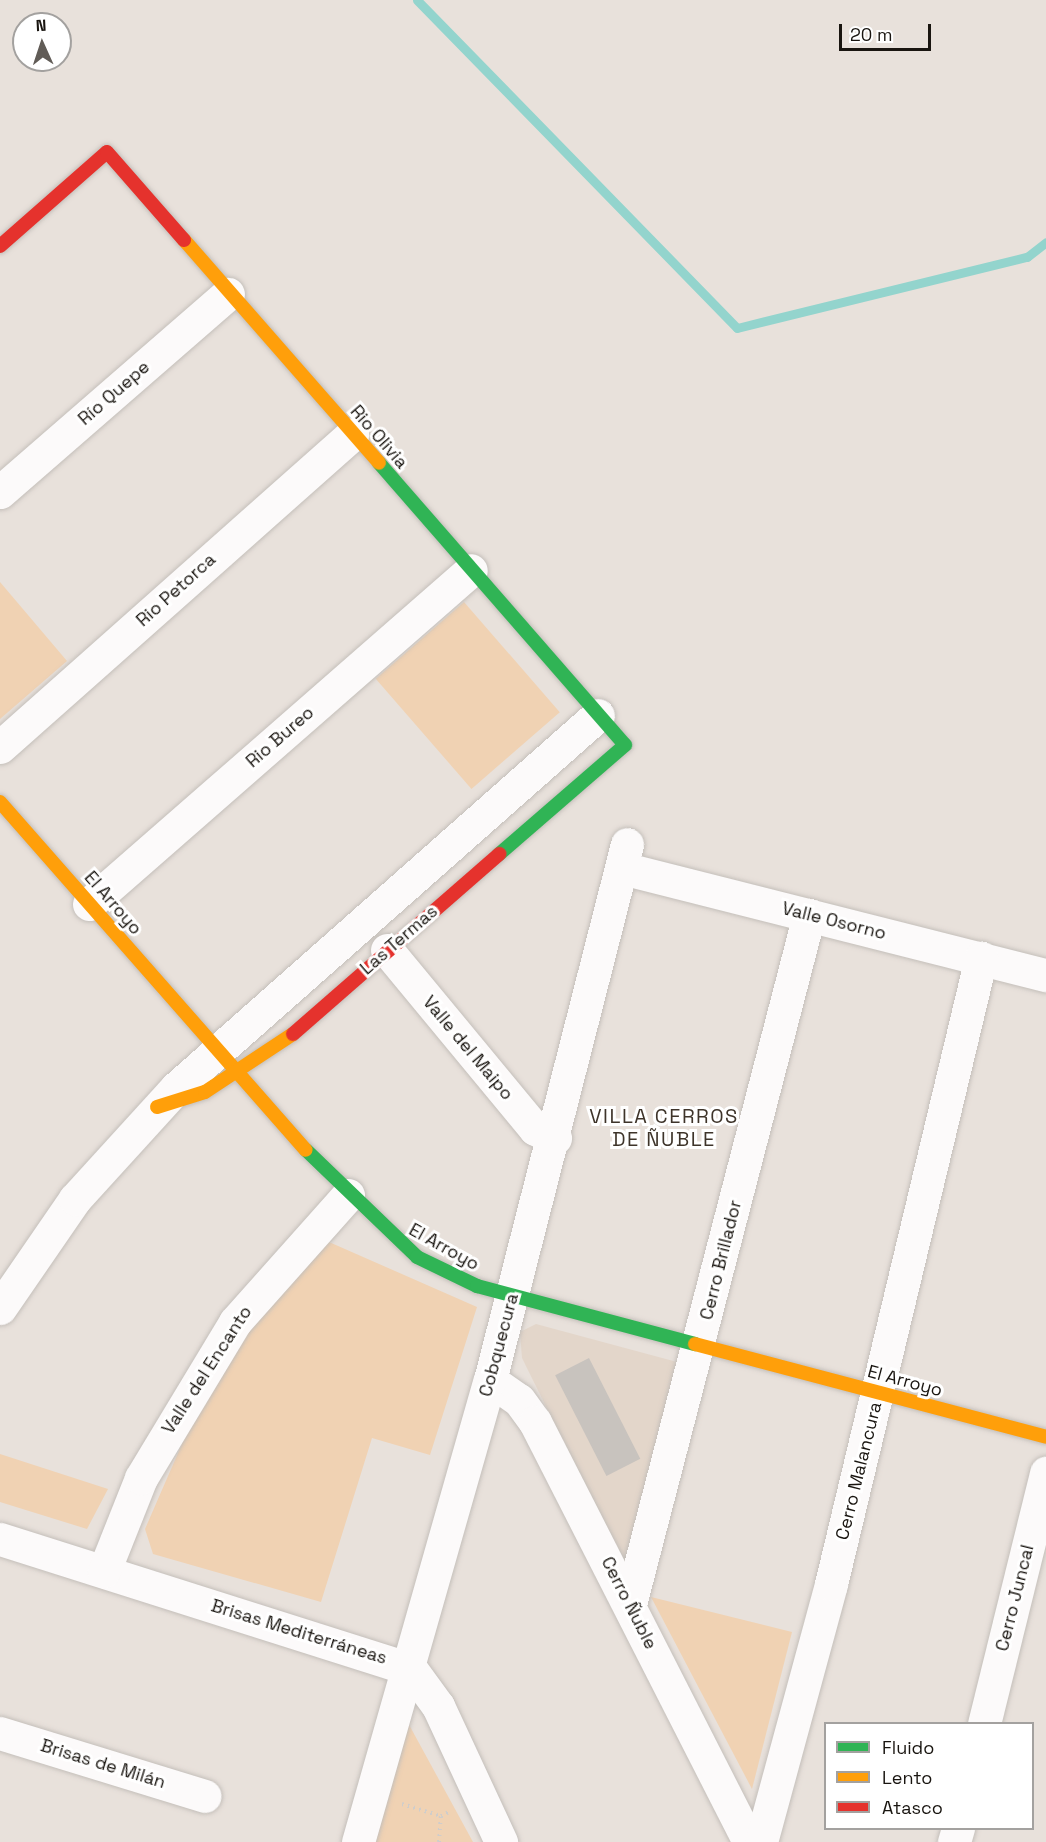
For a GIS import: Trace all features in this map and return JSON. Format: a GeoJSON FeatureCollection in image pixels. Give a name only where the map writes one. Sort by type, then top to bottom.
{"type":"FeatureCollection","features":[{"type":"Feature","properties":{"kind":"street","name":"Rio Olivia"},"geometry":{"type":"LineString","coordinates":[[0,246],[106,152],[625,746]]}},
{"type":"Feature","properties":{"kind":"street","name":"Río Quepe"},"geometry":{"type":"LineString","coordinates":[[0,492],[228,294]]}},
{"type":"Feature","properties":{"kind":"street","name":"Rio Petorca"},"geometry":{"type":"LineString","coordinates":[[0,747],[352,434]]}},
{"type":"Feature","properties":{"kind":"street","name":"Rio Bureo"},"geometry":{"type":"LineString","coordinates":[[89,904],[471,570]]}},
{"type":"Feature","properties":{"kind":"street","name":"Las Termas"},"geometry":{"type":"LineString","coordinates":[[0,1308],[75,1199],[158,1107],[226,1061],[598,715]]}},
{"type":"Feature","properties":{"kind":"street","name":"Las Termas"},"geometry":{"type":"LineString","coordinates":[[226,1061],[272,1052],[625,746]]}},
{"type":"Feature","properties":{"kind":"street","name":"El Arroyo"},"geometry":{"type":"LineString","coordinates":[[0,802],[226,1061],[348,1195],[417,1257],[450,1275],[513,1296],[1046,1437]]}},
{"type":"Feature","properties":{"kind":"street","name":"Valle Osorno"},"geometry":{"type":"LineString","coordinates":[[624,856],[809,915],[1046,975]]}},
{"type":"Feature","properties":{"kind":"street","name":"Cobquecura"},"geometry":{"type":"LineString","coordinates":[[358,1842],[411,1670],[513,1296],[555,1138],[624,856]]}},
{"type":"Feature","properties":{"kind":"street","name":"Cerro Brillador"},"geometry":{"type":"LineString","coordinates":[[630,1604],[700,1346],[809,915]]}},
{"type":"Feature","properties":{"kind":"street","name":"Valle del Maipo"},"geometry":{"type":"LineString","coordinates":[[387,950],[535,1129],[555,1138]]}},
{"type":"Feature","properties":{"kind":"street","name":"Cerro Malancura"},"geometry":{"type":"LineString","coordinates":[[761,1842],[878,1393],[981,958]]}},
{"type":"Feature","properties":{"kind":"street","name":"Valle del Encanto"},"geometry":{"type":"LineString","coordinates":[[104,1571],[141,1478],[228,1332],[348,1195]]}},
{"type":"Feature","properties":{"kind":"street","name":"Cerro Ñuble"},"geometry":{"type":"LineString","coordinates":[[490,1380],[519,1400],[535,1422],[630,1604],[749,1842]]}},
{"type":"Feature","properties":{"kind":"street","name":"Cerro Juncal"},"geometry":{"type":"LineString","coordinates":[[984,1722],[1046,1473]]}},
{"type":"Feature","properties":{"kind":"street","name":"Brisas Mediterráneas"},"geometry":{"type":"LineString","coordinates":[[0,1539],[411,1670],[438,1706],[501,1842]]}},
{"type":"Feature","properties":{"kind":"street","name":"Brisas de Milán"},"geometry":{"type":"LineString","coordinates":[[0,1733],[205,1796]]}},
{"type":"Feature","properties":{"kind":"path"},"geometry":{"type":"LineString","coordinates":[[372,1796],[441,1816],[480,1799]]}},
{"type":"Feature","properties":{"kind":"path"},"geometry":{"type":"LineString","coordinates":[[440,1842],[441,1816]]}},
{"type":"Feature","properties":{"kind":"shaded area"},"geometry":{"type":"Polygon","coordinates":[[[0,582],[67,661],[0,719],[0,582]]]}},
{"type":"Feature","properties":{"kind":"shaded area"},"geometry":{"type":"Polygon","coordinates":[[[464,602],[560,712],[471,789],[376,679],[464,602]]]}},
{"type":"Feature","properties":{"kind":"shaded area"},"geometry":{"type":"Polygon","coordinates":[[[329,1242],[477,1307],[430,1455],[372,1438],[321,1602],[153,1554],[145,1529],[195,1414],[220,1371],[299,1260],[329,1242]]]}},
{"type":"Feature","properties":{"kind":"shaded area"},"geometry":{"type":"Polygon","coordinates":[[[536,1324],[677,1362],[634,1557],[622,1560],[522,1358],[520,1332],[536,1324]]]}},
{"type":"Feature","properties":{"kind":"shaded area"},"geometry":{"type":"Polygon","coordinates":[[[0,1454],[108,1489],[87,1529],[0,1502],[0,1454]]]}},
{"type":"Feature","properties":{"kind":"shaded area"},"geometry":{"type":"Polygon","coordinates":[[[651,1597],[792,1632],[752,1789],[651,1597]]]}},
{"type":"Feature","properties":{"kind":"shaded area"},"geometry":{"type":"Polygon","coordinates":[[[407,1721],[473,1842],[370,1842],[407,1721]]]}},
{"type":"Feature","properties":{"kind":"building"},"geometry":{"type":"Polygon","coordinates":[[[589,1358],[640,1459],[606,1476],[555,1375],[589,1358]]]}},
{"type":"Feature","properties":{"kind":"waterway"},"geometry":{"type":"LineString","coordinates":[[417,0],[737,328],[1027,257],[1046,242]]}},
{"type":"Feature","properties":{"kind":"traffic: fast"},"geometry":{"type":"LineString","coordinates":[[379,463],[625,745],[499,854]]}},
{"type":"Feature","properties":{"kind":"traffic: fast"},"geometry":{"type":"LineString","coordinates":[[306,1150],[417,1257],[477,1286],[695,1344]]}},
{"type":"Feature","properties":{"kind":"traffic: slow"},"geometry":{"type":"LineString","coordinates":[[184,240],[379,463]]}},
{"type":"Feature","properties":{"kind":"traffic: slow"},"geometry":{"type":"LineString","coordinates":[[0,802],[306,1150]]}},
{"type":"Feature","properties":{"kind":"traffic: slow"},"geometry":{"type":"LineString","coordinates":[[157,1107],[205,1092],[293,1034]]}},
{"type":"Feature","properties":{"kind":"traffic: slow"},"geometry":{"type":"LineString","coordinates":[[695,1344],[1046,1437]]}},
{"type":"Feature","properties":{"kind":"traffic: jam"},"geometry":{"type":"LineString","coordinates":[[0,246],[107,152],[184,240]]}},
{"type":"Feature","properties":{"kind":"traffic: jam"},"geometry":{"type":"LineString","coordinates":[[293,1034],[499,854]]}},
{"type":"Feature","properties":{"kind":"district","name":"VILLA CERROS DE ÑUBLE"},"geometry":{"type":"Point","coordinates":[664,1128]}}]}
